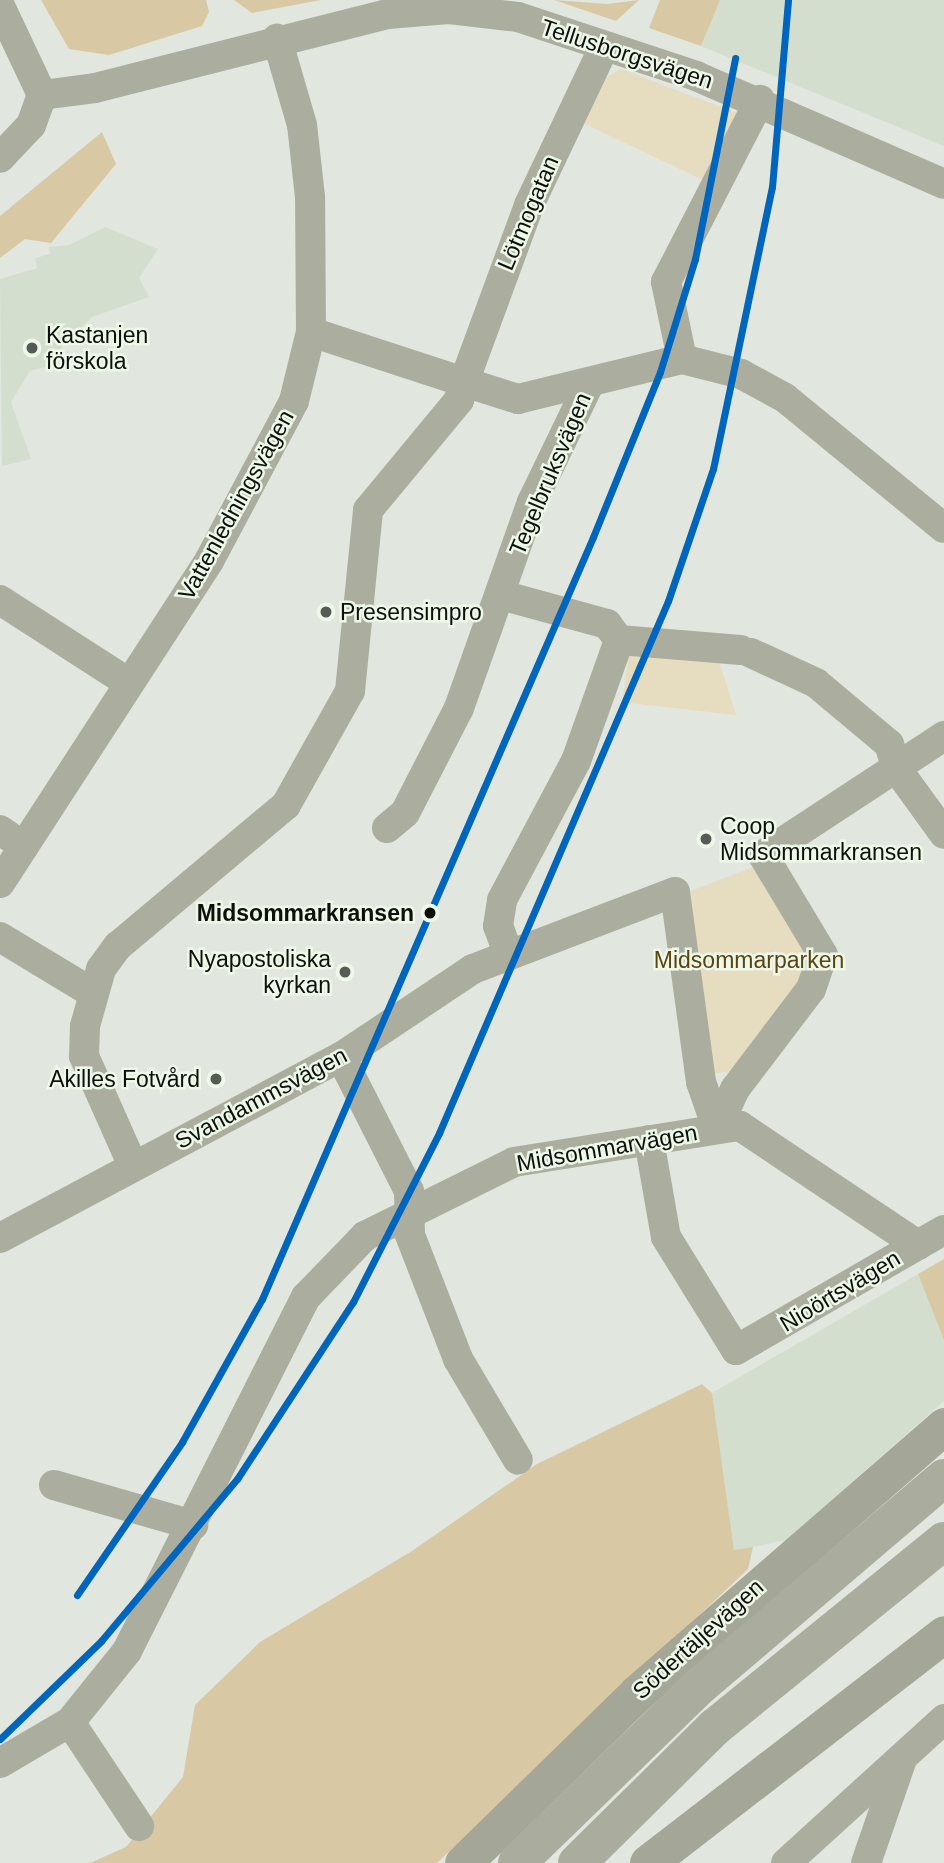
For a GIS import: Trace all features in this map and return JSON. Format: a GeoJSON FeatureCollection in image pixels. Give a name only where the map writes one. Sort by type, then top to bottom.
{"type":"FeatureCollection","features":[{"type":"Feature","properties":{"kind":"highway","name":"Södertäljevägen"},"geometry":{"type":"LineString","coordinates":[[517,1863],[702,1684],[941,1480]]}},
{"type":"Feature","properties":{"kind":"highway"},"geometry":{"type":"LineString","coordinates":[[577,1863],[715,1727],[944,1541]]}},
{"type":"Feature","properties":{"kind":"main road","name":"Södertäljevägen"},"geometry":{"type":"LineString","coordinates":[[463,1863],[637,1693],[944,1426]]}},
{"type":"Feature","properties":{"kind":"main road"},"geometry":{"type":"LineString","coordinates":[[648,1863],[944,1634]]}},
{"type":"Feature","properties":{"kind":"street"},"geometry":{"type":"LineString","coordinates":[[0,6],[42,95],[31,125],[0,158]]}},
{"type":"Feature","properties":{"kind":"street","name":"Tellusborgsvägen"},"geometry":{"type":"LineString","coordinates":[[42,95],[95,88],[277,39],[388,14],[449,9],[518,17],[760,100],[944,184]]}},
{"type":"Feature","properties":{"kind":"street","name":"Vattenledningsvägen"},"geometry":{"type":"LineString","coordinates":[[0,883],[12,838],[130,683],[269,454],[294,401],[311,332],[303,137],[277,39]]}},
{"type":"Feature","properties":{"kind":"street","name":"Lötmogatan"},"geometry":{"type":"LineString","coordinates":[[464,382],[529,205],[603,48]]}},
{"type":"Feature","properties":{"kind":"street"},"geometry":{"type":"LineString","coordinates":[[682,359],[666,282],[760,100]]}},
{"type":"Feature","properties":{"kind":"street","name":"Tegelbruksvägen"},"geometry":{"type":"LineString","coordinates":[[311,332],[518,399],[589,384],[682,359],[741,374],[785,398],[944,528]]}},
{"type":"Feature","properties":{"kind":"street"},"geometry":{"type":"LineString","coordinates":[[133,1166],[84,1056],[93,993],[118,946],[248,842],[302,780],[355,673],[368,510],[459,400],[464,382]]}},
{"type":"Feature","properties":{"kind":"street","name":"Tegelbruksvägen"},"geometry":{"type":"LineString","coordinates":[[387,828],[405,813],[459,708],[532,502],[589,384]]}},
{"type":"Feature","properties":{"kind":"street"},"geometry":{"type":"LineString","coordinates":[[500,595],[607,624],[619,640],[746,651],[841,701],[889,744],[897,769],[944,834]]}},
{"type":"Feature","properties":{"kind":"street"},"geometry":{"type":"LineString","coordinates":[[0,600],[130,683]]}},
{"type":"Feature","properties":{"kind":"street"},"geometry":{"type":"LineString","coordinates":[[508,953],[498,926],[502,900],[576,761],[619,640]]}},
{"type":"Feature","properties":{"kind":"street"},"geometry":{"type":"LineString","coordinates":[[717,1128],[735,1089],[811,989],[823,955],[763,855],[944,736]]}},
{"type":"Feature","properties":{"kind":"street","name":"Svandammsvägen"},"geometry":{"type":"LineString","coordinates":[[0,1238],[341,1057],[456,978],[508,953],[675,892],[701,1082],[717,1128]]}},
{"type":"Feature","properties":{"kind":"street"},"geometry":{"type":"LineString","coordinates":[[0,937],[93,993]]}},
{"type":"Feature","properties":{"kind":"street"},"geometry":{"type":"LineString","coordinates":[[341,1057],[409,1191],[410,1235],[453,1348],[518,1460]]}},
{"type":"Feature","properties":{"kind":"street","name":"Midsommarvägen"},"geometry":{"type":"LineString","coordinates":[[0,1763],[70,1722],[127,1651],[317,1281],[365,1236],[514,1162],[717,1128],[760,1134],[918,1245]]}},
{"type":"Feature","properties":{"kind":"street","name":"Nioörtsvägen"},"geometry":{"type":"LineString","coordinates":[[649,1140],[666,1237],[736,1350],[944,1230]]}},
{"type":"Feature","properties":{"kind":"street"},"geometry":{"type":"LineString","coordinates":[[54,1485],[193,1525]]}},
{"type":"Feature","properties":{"kind":"street"},"geometry":{"type":"LineString","coordinates":[[786,1863],[944,1719]]}},
{"type":"Feature","properties":{"kind":"street"},"geometry":{"type":"LineString","coordinates":[[70,1722],[139,1826]]}},
{"type":"Feature","properties":{"kind":"street"},"geometry":{"type":"LineString","coordinates":[[866,1863],[902,1758]]}},
{"type":"Feature","properties":{"kind":"shaded area"},"geometry":{"type":"Polygon","coordinates":[[[41,0],[206,0],[209,12],[202,26],[109,55],[69,49],[41,0]]]}},
{"type":"Feature","properties":{"kind":"shaded area"},"geometry":{"type":"Polygon","coordinates":[[[234,0],[321,0],[252,13],[234,0]]]}},
{"type":"Feature","properties":{"kind":"shaded area"},"geometry":{"type":"Polygon","coordinates":[[[554,0],[607,4],[639,0],[616,21],[554,0]]]}},
{"type":"Feature","properties":{"kind":"shaded area"},"geometry":{"type":"Polygon","coordinates":[[[660,0],[720,0],[701,46],[649,28],[660,0]]]}},
{"type":"Feature","properties":{"kind":"shaded area"},"geometry":{"type":"Polygon","coordinates":[[[720,0],[944,0],[944,146],[701,46],[720,0]]]}},
{"type":"Feature","properties":{"kind":"shaded area"},"geometry":{"type":"Polygon","coordinates":[[[102,132],[116,164],[51,243],[25,239],[0,258],[0,216],[102,132]]]}},
{"type":"Feature","properties":{"kind":"shaded area","name":"Kastanjen förskola"},"geometry":{"type":"Polygon","coordinates":[[[105,227],[158,249],[139,278],[149,297],[92,317],[57,352],[59,363],[30,371],[11,402],[31,459],[2,466],[0,279],[37,268],[35,258],[50,254],[49,247],[69,245],[105,227]]]}},
{"type":"Feature","properties":{"kind":"shaded area"},"geometry":{"type":"Polygon","coordinates":[[[944,1259],[944,1340],[918,1274],[944,1259]]]}},
{"type":"Feature","properties":{"kind":"shaded area"},"geometry":{"type":"Polygon","coordinates":[[[918,1274],[944,1340],[944,1401],[786,1540],[734,1551],[712,1393],[918,1274]]]}},
{"type":"Feature","properties":{"kind":"shaded area"},"geometry":{"type":"Polygon","coordinates":[[[702,1384],[712,1393],[734,1550],[753,1547],[748,1569],[437,1863],[90,1863],[126,1847],[183,1777],[195,1705],[260,1642],[412,1551],[537,1464],[702,1384]]]}},
{"type":"Feature","properties":{"kind":"green space"},"geometry":{"type":"Polygon","coordinates":[[[621,69],[740,114],[705,181],[581,122],[605,78],[621,69]]]}},
{"type":"Feature","properties":{"kind":"green space"},"geometry":{"type":"Polygon","coordinates":[[[629,656],[719,661],[736,715],[622,702],[629,656]]]}},
{"type":"Feature","properties":{"kind":"green space","name":"Midsommarparken"},"geometry":{"type":"Polygon","coordinates":[[[759,865],[808,951],[808,976],[737,1070],[710,1074],[683,894],[759,865]]]}},
{"type":"Feature","properties":{"kind":"transit line"},"geometry":{"type":"LineString","coordinates":[[0,1739],[101,1641],[237,1479],[353,1302],[439,1133],[668,601],[713,469],[772,187],[788,0]]}},
{"type":"Feature","properties":{"kind":"transit line"},"geometry":{"type":"LineString","coordinates":[[77,1595],[182,1442],[262,1299],[593,537],[660,372],[695,259],[735,58]]}},
{"type":"Feature","properties":{"kind":"place","name":"Kastanjen förskola"},"geometry":{"type":"Point","coordinates":[32,348]}},
{"type":"Feature","properties":{"kind":"place","name":"Presensimpro"},"geometry":{"type":"Point","coordinates":[326,612]}},
{"type":"Feature","properties":{"kind":"place","name":"Coop Midsommarkransen"},"geometry":{"type":"Point","coordinates":[706,839]}},
{"type":"Feature","properties":{"kind":"place","name":"Midsommarkransen"},"geometry":{"type":"Point","coordinates":[430,913]}},
{"type":"Feature","properties":{"kind":"place","name":"Nyapostoliska kyrkan"},"geometry":{"type":"Point","coordinates":[345,972]}},
{"type":"Feature","properties":{"kind":"place","name":"Akilles Fotvård"},"geometry":{"type":"Point","coordinates":[216,1079]}}]}
